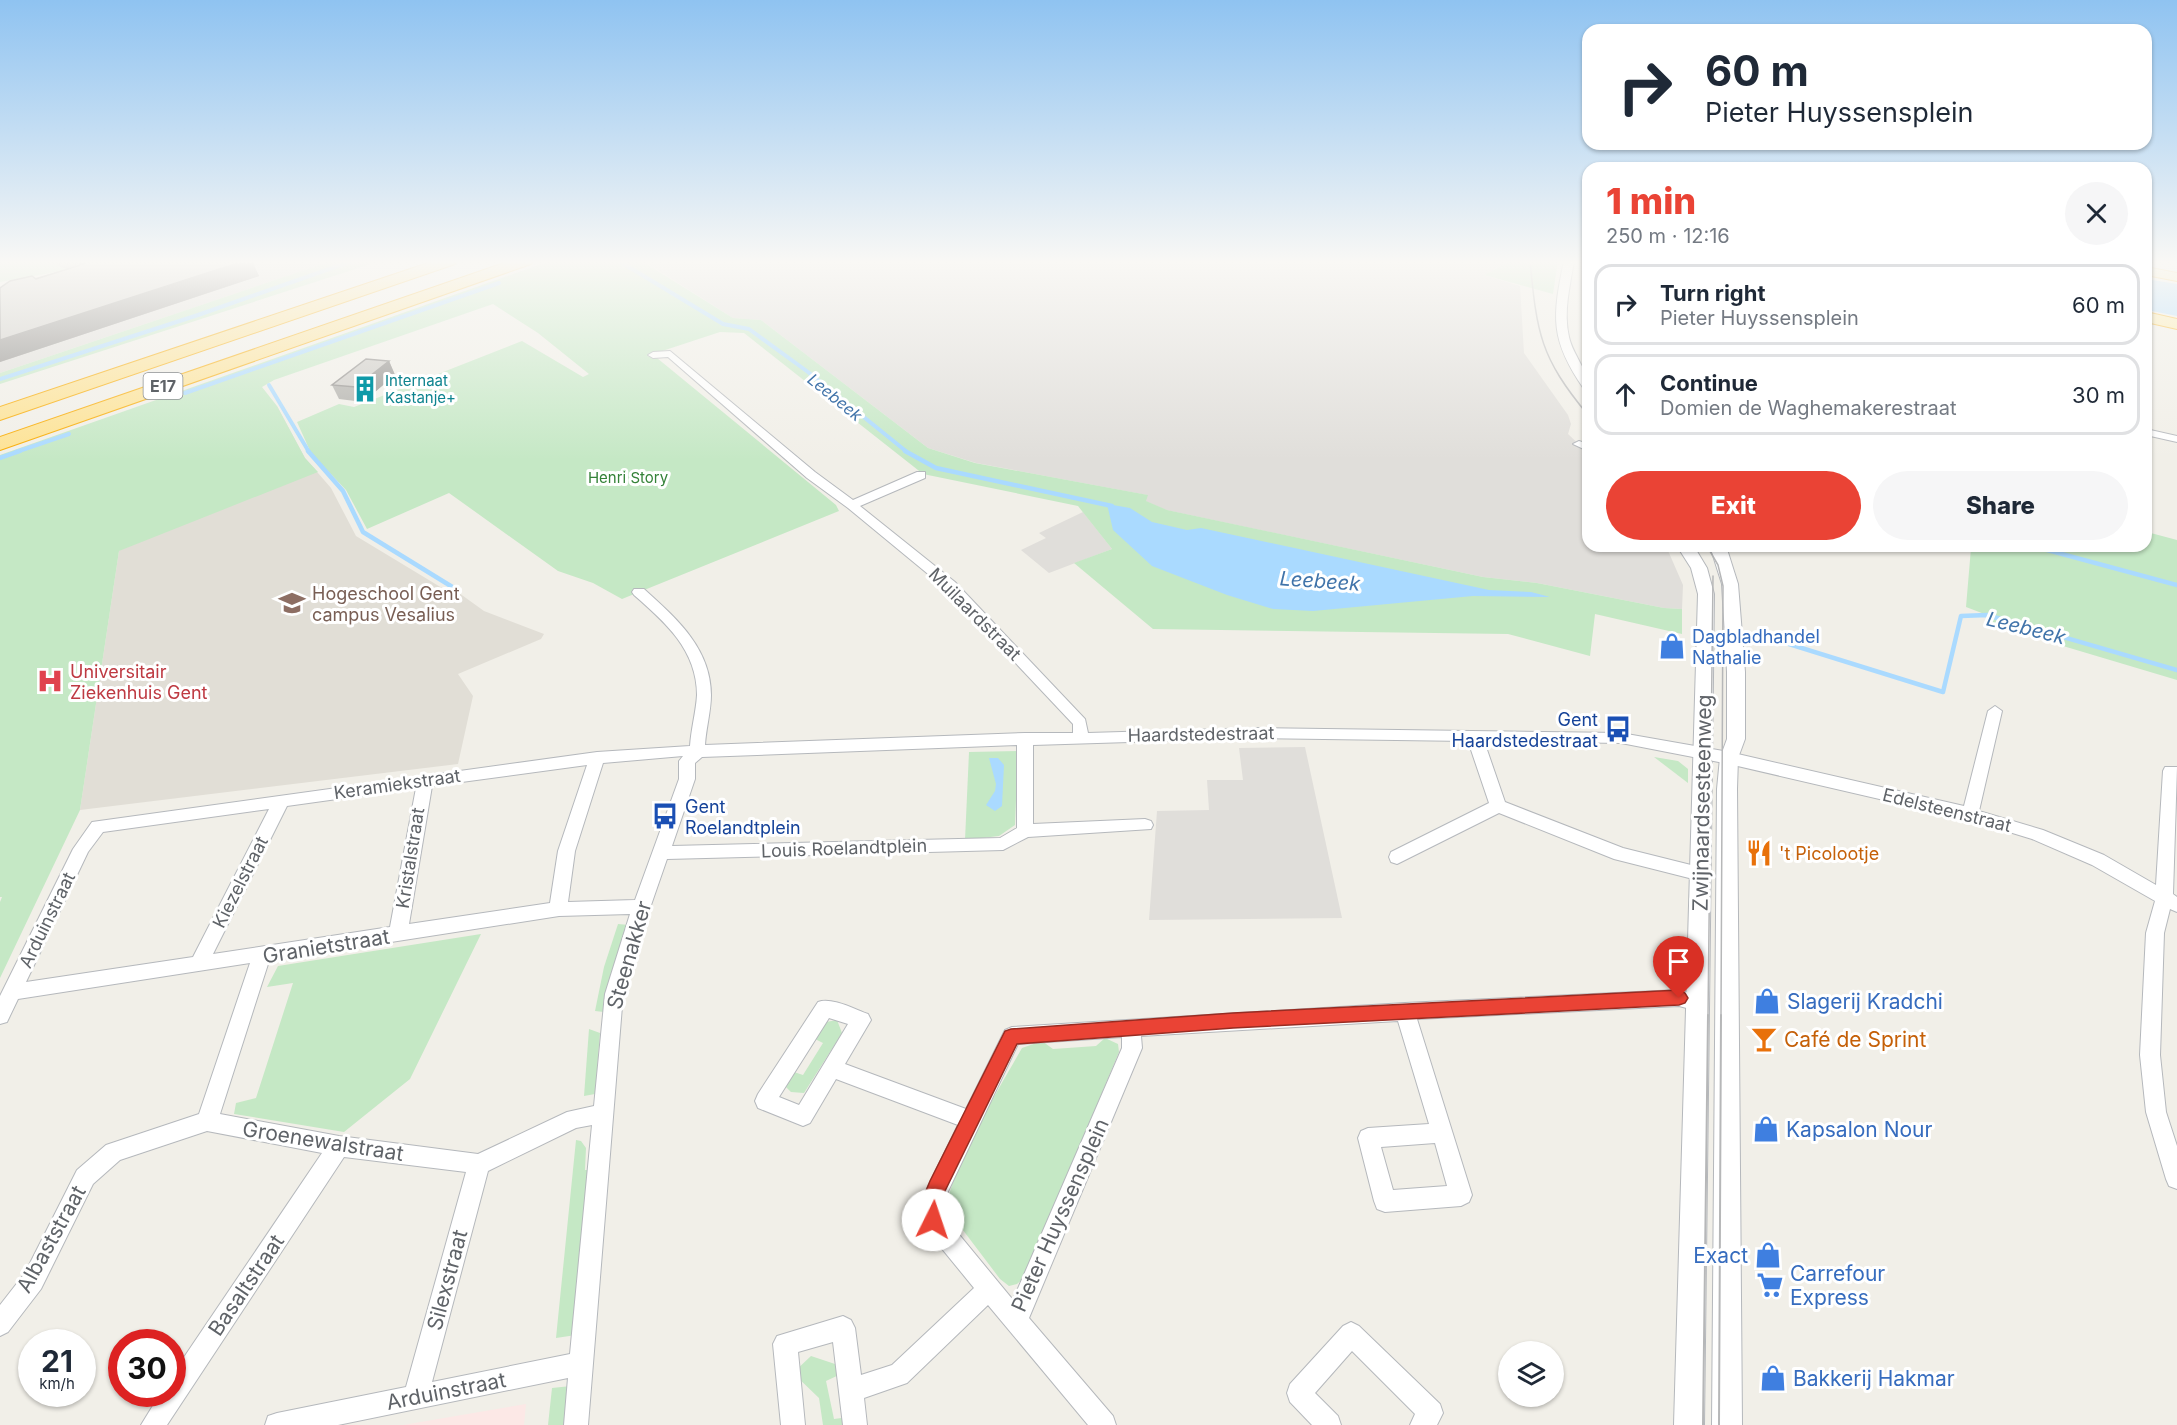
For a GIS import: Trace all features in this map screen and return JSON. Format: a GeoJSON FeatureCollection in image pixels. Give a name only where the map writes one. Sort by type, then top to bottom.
{"type":"FeatureCollection","features":[{"type":"Feature","properties":{"kind":"highway","name":"E17"},"geometry":{"type":"LineString","coordinates":[[0,398],[212,328]]}},
{"type":"Feature","properties":{"kind":"highway","name":"E17"},"geometry":{"type":"LineString","coordinates":[[0,414],[254,328]]}},
{"type":"Feature","properties":{"kind":"highway","name":"E17"},"geometry":{"type":"LineString","coordinates":[[0,426],[285,328]]}},
{"type":"Feature","properties":{"kind":"highway","name":"E17"},"geometry":{"type":"LineString","coordinates":[[0,444],[330,328]]}},
{"type":"Feature","properties":{"kind":"street"},"geometry":{"type":"LineString","coordinates":[[1560,328],[1569,357],[1582,377]]}},
{"type":"Feature","properties":{"kind":"street","name":"Muilaardstraat"},"geometry":{"type":"LineString","coordinates":[[653,355],[674,352],[811,476],[852,505],[950,585],[1080,723],[1081,736]]}},
{"type":"Feature","properties":{"kind":"street"},"geometry":{"type":"LineString","coordinates":[[2152,433],[2177,439]]}},
{"type":"Feature","properties":{"kind":"street"},"geometry":{"type":"LineString","coordinates":[[852,505],[921,476]]}},
{"type":"Feature","properties":{"kind":"street","name":"Zwijnaardsesteenweg"},"geometry":{"type":"LineString","coordinates":[[1689,552],[1698,565],[1705,587],[1704,753],[1689,1425]]}},
{"type":"Feature","properties":{"kind":"street","name":"Zwijnaardsesteenweg"},"geometry":{"type":"LineString","coordinates":[[1723,552],[1730,584],[1735,665],[1736,739],[1729,758],[1727,1425]]}},
{"type":"Feature","properties":{"kind":"street","name":"Steenakker"},"geometry":{"type":"LineString","coordinates":[[576,1425],[614,994],[687,779],[687,761],[697,752],[705,692],[704,673],[684,637],[639,592]]}},
{"type":"Feature","properties":{"kind":"street"},"geometry":{"type":"LineString","coordinates":[[1970,814],[1995,711]]}},
{"type":"Feature","properties":{"kind":"street","name":"Haardstedestraat"},"geometry":{"type":"LineString","coordinates":[[697,752],[705,749],[1081,736],[1258,733],[1621,738],[1704,753]]}},
{"type":"Feature","properties":{"kind":"street"},"geometry":{"type":"LineString","coordinates":[[1474,735],[1498,806]]}},
{"type":"Feature","properties":{"kind":"street"},"geometry":{"type":"LineString","coordinates":[[1024,831],[1025,738]]}},
{"type":"Feature","properties":{"kind":"street","name":"Keramiekstraat"},"geometry":{"type":"LineString","coordinates":[[98,826],[597,758],[680,750],[697,752]]}},
{"type":"Feature","properties":{"kind":"street","name":"Edelsteenstraat"},"geometry":{"type":"LineString","coordinates":[[1704,753],[1970,814],[2037,834],[2098,860],[2171,902]]}},
{"type":"Feature","properties":{"kind":"street"},"geometry":{"type":"LineString","coordinates":[[559,909],[559,882],[564,853],[597,758]]}},
{"type":"Feature","properties":{"kind":"street"},"geometry":{"type":"LineString","coordinates":[[2171,771],[2171,902],[2155,933],[2150,1055],[2156,1112],[2177,1179]]}},
{"type":"Feature","properties":{"kind":"street","name":"Kristalstraat"},"geometry":{"type":"LineString","coordinates":[[398,935],[425,781]]}},
{"type":"Feature","properties":{"kind":"street","name":"Kiezelstraat"},"geometry":{"type":"LineString","coordinates":[[198,965],[282,800]]}},
{"type":"Feature","properties":{"kind":"street"},"geometry":{"type":"LineString","coordinates":[[1397,857],[1498,806],[1620,854],[1701,874]]}},
{"type":"Feature","properties":{"kind":"street","name":"Louis Roelandtplein"},"geometry":{"type":"LineString","coordinates":[[660,853],[1003,844],[1024,831],[1145,825]]}},
{"type":"Feature","properties":{"kind":"street","name":"Arduinstraat"},"geometry":{"type":"LineString","coordinates":[[0,1016],[81,849],[98,826]]}},
{"type":"Feature","properties":{"kind":"street","name":"Granietstraat"},"geometry":{"type":"LineString","coordinates":[[12,992],[262,956],[559,909],[642,907]]}},
{"type":"Feature","properties":{"kind":"street"},"geometry":{"type":"LineString","coordinates":[[207,1120],[262,956]]}},
{"type":"Feature","properties":{"kind":"street"},"geometry":{"type":"LineString","coordinates":[[1131,1027],[1679,998],[1698,1003]]}},
{"type":"Feature","properties":{"kind":"street"},"geometry":{"type":"LineString","coordinates":[[825,1008],[861,1020],[832,1068],[803,1116],[765,1101],[825,1008]]}},
{"type":"Feature","properties":{"kind":"street"},"geometry":{"type":"LineString","coordinates":[[1405,1011],[1461,1195],[1385,1201],[1368,1138],[1441,1133]]}},
{"type":"Feature","properties":{"kind":"street","name":"Pieter Huyssensplein"},"geometry":{"type":"LineString","coordinates":[[1131,1027],[1132,1048],[1016,1321],[933,1220],[931,1203],[1011,1036],[1131,1027]]}},
{"type":"Feature","properties":{"kind":"street"},"geometry":{"type":"LineString","coordinates":[[832,1068],[970,1120]]}},
{"type":"Feature","properties":{"kind":"street"},"geometry":{"type":"LineString","coordinates":[[478,1164],[566,1122],[602,1114]]}},
{"type":"Feature","properties":{"kind":"street","name":"Groenewalstraat"},"geometry":{"type":"LineString","coordinates":[[207,1120],[339,1146],[478,1164]]}},
{"type":"Feature","properties":{"kind":"street","name":"Albaststraat"},"geometry":{"type":"LineString","coordinates":[[0,1324],[33,1281],[85,1177],[113,1152],[207,1120]]}},
{"type":"Feature","properties":{"kind":"street","name":"Basaltstraat"},"geometry":{"type":"LineString","coordinates":[[153,1425],[339,1146]]}},
{"type":"Feature","properties":{"kind":"street","name":"Silexstraat"},"geometry":{"type":"LineString","coordinates":[[416,1395],[478,1164]]}},
{"type":"Feature","properties":{"kind":"street"},"geometry":{"type":"LineString","coordinates":[[850,1390],[899,1375],[989,1288]]}},
{"type":"Feature","properties":{"kind":"street"},"geometry":{"type":"LineString","coordinates":[[1016,1321],[1104,1425]]}},
{"type":"Feature","properties":{"kind":"street"},"geometry":{"type":"LineString","coordinates":[[793,1425],[785,1344],[843,1328],[855,1425]]}},
{"type":"Feature","properties":{"kind":"street"},"geometry":{"type":"LineString","coordinates":[[1329,1425],[1299,1393],[1351,1334],[1431,1413],[1422,1425]]}},
{"type":"Feature","properties":{"kind":"street","name":"Arduinstraat"},"geometry":{"type":"LineString","coordinates":[[277,1425],[416,1395],[580,1364]]}},
{"type":"Feature","properties":{"kind":"shaded area"},"geometry":{"type":"Polygon","coordinates":[[[0,328],[134,328],[0,373],[0,328]]]}},
{"type":"Feature","properties":{"kind":"shaded area"},"geometry":{"type":"Polygon","coordinates":[[[771,328],[1522,328],[1524,353],[1568,415],[1571,424],[1568,434],[1582,447],[1582,552],[1669,552],[1683,585],[1682,609],[1664,608],[1537,583],[1483,577],[1166,510],[1145,501],[1147,495],[976,463],[928,448],[771,328]]]}},
{"type":"Feature","properties":{"kind":"shaded area","name":"Hogeschool Gent campus Vesalius"},"geometry":{"type":"Polygon","coordinates":[[[277,406],[305,458],[331,488],[356,536],[452,594],[459,593],[484,611],[544,634],[541,639],[458,674],[473,696],[458,764],[80,810],[119,551],[277,406]]]}},
{"type":"Feature","properties":{"kind":"shaded area"},"geometry":{"type":"Polygon","coordinates":[[[1083,512],[1112,549],[1049,573],[1021,550],[1046,538],[1039,533],[1083,512]]]}},
{"type":"Feature","properties":{"kind":"shaded area"},"geometry":{"type":"Polygon","coordinates":[[[1305,747],[1342,918],[1149,920],[1157,811],[1209,810],[1207,780],[1243,780],[1239,748],[1305,747]]]}},
{"type":"Feature","properties":{"kind":"shaded area"},"geometry":{"type":"Polygon","coordinates":[[[526,1404],[524,1425],[403,1425],[526,1404]]]}},
{"type":"Feature","properties":{"kind":"green space"},"geometry":{"type":"Polygon","coordinates":[[[134,328],[175,328],[0,384],[0,373],[134,328]]]}},
{"type":"Feature","properties":{"kind":"green space"},"geometry":{"type":"Polygon","coordinates":[[[361,328],[425,328],[274,380],[262,387],[277,406],[305,458],[318,472],[119,551],[80,810],[0,978],[0,902],[2,897],[0,897],[0,455],[361,328]]]}},
{"type":"Feature","properties":{"kind":"green space","name":"Henri Story"},"geometry":{"type":"Polygon","coordinates":[[[529,328],[771,328],[928,448],[975,463],[1148,495],[1146,501],[1167,510],[1483,577],[1537,583],[1664,608],[1682,609],[1682,634],[1595,614],[1590,656],[1508,634],[1153,629],[1074,563],[1112,549],[1078,506],[923,474],[744,333],[720,332],[647,356],[657,358],[836,505],[839,511],[622,599],[593,583],[558,571],[449,493],[367,529],[346,490],[311,453],[297,422],[339,404],[354,407],[522,341],[583,377],[589,374],[529,328]]]}},
{"type":"Feature","properties":{"kind":"green space"},"geometry":{"type":"Polygon","coordinates":[[[2152,533],[2177,540],[2177,680],[1989,624],[1987,615],[1966,607],[1971,552],[2152,552],[2152,533]]]}},
{"type":"Feature","properties":{"kind":"green space"},"geometry":{"type":"Polygon","coordinates":[[[1018,751],[1015,825],[999,836],[965,840],[969,752],[1018,751]]]}},
{"type":"Feature","properties":{"kind":"green space"},"geometry":{"type":"Polygon","coordinates":[[[1654,757],[1678,761],[1688,769],[1688,783],[1654,757]]]}},
{"type":"Feature","properties":{"kind":"green space"},"geometry":{"type":"Polygon","coordinates":[[[618,924],[629,925],[604,1012],[595,1011],[604,967],[618,924]]]}},
{"type":"Feature","properties":{"kind":"green space"},"geometry":{"type":"Polygon","coordinates":[[[481,934],[410,1079],[344,1132],[234,1114],[236,1103],[256,1098],[293,983],[267,987],[278,966],[481,934]]]}},
{"type":"Feature","properties":{"kind":"green space"},"geometry":{"type":"Polygon","coordinates":[[[837,1020],[842,1033],[804,1093],[791,1092],[784,1085],[794,1072],[803,1075],[823,1043],[815,1039],[826,1022],[837,1020]]]}},
{"type":"Feature","properties":{"kind":"green space"},"geometry":{"type":"Polygon","coordinates":[[[589,1029],[600,1033],[595,1094],[584,1096],[589,1029]]]}},
{"type":"Feature","properties":{"kind":"green space"},"geometry":{"type":"Polygon","coordinates":[[[1105,1038],[1118,1044],[1119,1052],[1025,1277],[1017,1284],[1009,1286],[1000,1279],[947,1209],[957,1173],[977,1128],[1022,1048],[1042,1041],[1053,1049],[1096,1046],[1105,1038]]]}},
{"type":"Feature","properties":{"kind":"green space"},"geometry":{"type":"Polygon","coordinates":[[[576,1140],[581,1141],[586,1148],[585,1170],[590,1170],[576,1335],[556,1338],[576,1140]]]}},
{"type":"Feature","properties":{"kind":"green space"},"geometry":{"type":"Polygon","coordinates":[[[811,1356],[835,1364],[841,1374],[826,1381],[834,1419],[849,1417],[848,1425],[823,1425],[819,1398],[793,1373],[811,1356]]]}},
{"type":"Feature","properties":{"kind":"green space"},"geometry":{"type":"Polygon","coordinates":[[[571,1386],[568,1425],[548,1425],[552,1388],[571,1386]]]}},
{"type":"Feature","properties":{"kind":"water"},"geometry":{"type":"Polygon","coordinates":[[[1107,504],[1130,508],[1152,522],[1187,530],[1201,528],[1489,590],[1531,592],[1550,597],[1473,596],[1313,611],[1273,609],[1227,595],[1152,566],[1113,530],[1107,504]]]}},
{"type":"Feature","properties":{"kind":"water"},"geometry":{"type":"Polygon","coordinates":[[[989,758],[998,758],[1004,765],[1002,806],[995,811],[986,805],[995,791],[996,784],[989,758]]]}},
{"type":"Feature","properties":{"kind":"building"},"geometry":{"type":"Polygon","coordinates":[[[0,328],[39,328],[0,340],[0,328]]]}},
{"type":"Feature","properties":{"kind":"building"},"geometry":{"type":"Polygon","coordinates":[[[366,359],[389,361],[356,387],[332,385],[366,359]]]}},
{"type":"Feature","properties":{"kind":"waterway","name":"Leebeek"},"geometry":{"type":"LineString","coordinates":[[0,379],[159,328]]}},
{"type":"Feature","properties":{"kind":"waterway","name":"Leebeek"},"geometry":{"type":"LineString","coordinates":[[185,393],[372,328]]}},
{"type":"Feature","properties":{"kind":"waterway","name":"Leebeek"},"geometry":{"type":"LineString","coordinates":[[741,328],[749,329],[808,372],[907,452]]}},
{"type":"Feature","properties":{"kind":"waterway"},"geometry":{"type":"LineString","coordinates":[[269,385],[309,452]]}},
{"type":"Feature","properties":{"kind":"waterway","name":"Leebeek"},"geometry":{"type":"LineString","coordinates":[[16,452],[69,434]]}},
{"type":"Feature","properties":{"kind":"waterway","name":"Leebeek"},"geometry":{"type":"LineString","coordinates":[[0,458],[20,451]]}},
{"type":"Feature","properties":{"kind":"waterway"},"geometry":{"type":"LineString","coordinates":[[308,451],[343,491],[363,532],[454,588]]}},
{"type":"Feature","properties":{"kind":"waterway"},"geometry":{"type":"LineString","coordinates":[[905,451],[936,468],[1112,506]]}},
{"type":"Feature","properties":{"kind":"waterway"},"geometry":{"type":"LineString","coordinates":[[2054,552],[2177,585]]}},
{"type":"Feature","properties":{"kind":"waterway","name":"Leebeek"},"geometry":{"type":"LineString","coordinates":[[1760,635],[1943,692],[1961,616],[1987,615],[2177,670]]}},
{"type":"Feature","properties":{"kind":"tram line"},"geometry":{"type":"LineString","coordinates":[[1539,328],[1550,360],[1582,408]]}},
{"type":"Feature","properties":{"kind":"tram line"},"geometry":{"type":"LineString","coordinates":[[1710,552],[1718,565],[1723,586],[1721,1016]]}},
{"type":"Feature","properties":{"kind":"tram line"},"geometry":{"type":"LineString","coordinates":[[1708,1016],[1713,576]]}},
{"type":"Feature","properties":{"kind":"tram line"},"geometry":{"type":"LineString","coordinates":[[1703,1425],[1708,1015]]}},
{"type":"Feature","properties":{"kind":"tram line"},"geometry":{"type":"LineString","coordinates":[[1719,1425],[1721,1015]]}},
{"type":"Feature","properties":{"kind":"place","name":"Internaat Kastanje+"},"geometry":{"type":"Point","coordinates":[365,389]}},
{"type":"Feature","properties":{"kind":"place","name":"Hogeschool Gent campus Vesalius"},"geometry":{"type":"Point","coordinates":[292,603]}},
{"type":"Feature","properties":{"kind":"place","name":"Dagbladhandel Nathalie"},"geometry":{"type":"Point","coordinates":[1672,646]}},
{"type":"Feature","properties":{"kind":"place","name":"Universitair Ziekenhuis Gent"},"geometry":{"type":"Point","coordinates":[50,681]}},
{"type":"Feature","properties":{"kind":"place","name":"Gent Haardstedestraat"},"geometry":{"type":"Point","coordinates":[1618,729]}},
{"type":"Feature","properties":{"kind":"place","name":"Gent Roelandtplein"},"geometry":{"type":"Point","coordinates":[665,816]}},
{"type":"Feature","properties":{"kind":"place","name":"'t Picolootje"},"geometry":{"type":"Point","coordinates":[1759,853]}},
{"type":"Feature","properties":{"kind":"place","name":"Slagerij Kradchi"},"geometry":{"type":"Point","coordinates":[1767,1001]}},
{"type":"Feature","properties":{"kind":"place","name":"Café de Sprint"},"geometry":{"type":"Point","coordinates":[1764,1039]}},
{"type":"Feature","properties":{"kind":"place","name":"Kapsalon Nour"},"geometry":{"type":"Point","coordinates":[1766,1129]}},
{"type":"Feature","properties":{"kind":"place","name":"Exact"},"geometry":{"type":"Point","coordinates":[1768,1255]}},
{"type":"Feature","properties":{"kind":"place","name":"Carrefour Express"},"geometry":{"type":"Point","coordinates":[1770,1285]}},
{"type":"Feature","properties":{"kind":"place","name":"Bakkerij Hakmar"},"geometry":{"type":"Point","coordinates":[1773,1378]}},
{"type":"Feature","properties":{"kind":"route"},"geometry":{"type":"LineString","coordinates":[[933,1220],[931,1203],[936,1188],[1011,1036],[1233,1020],[1679,998]]}}]}
